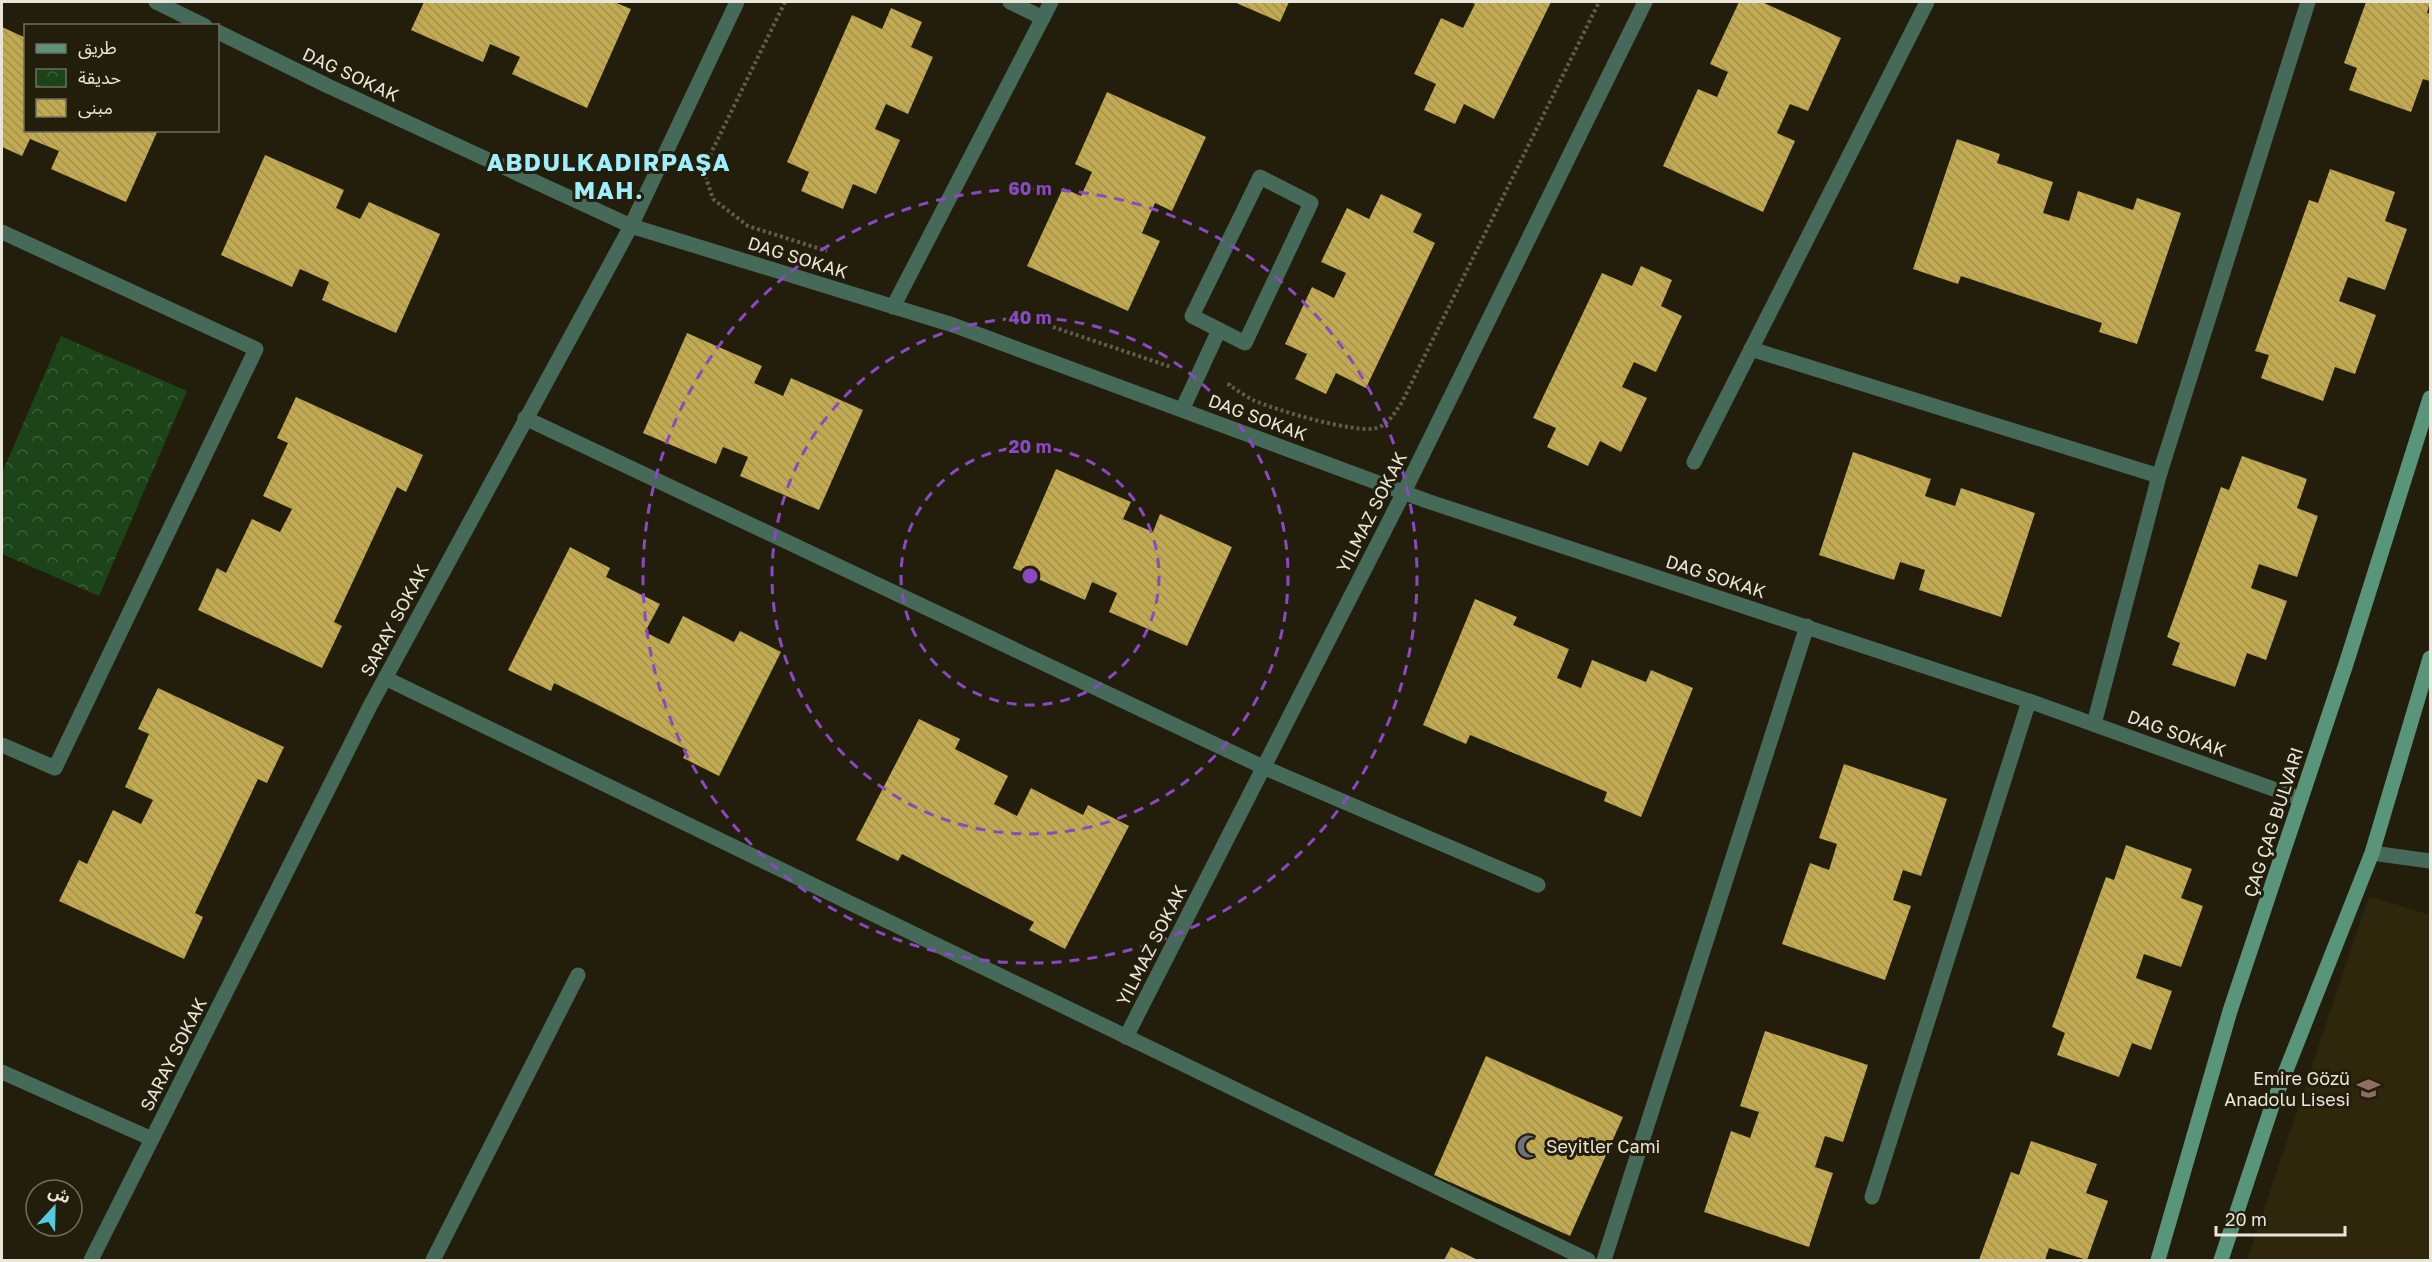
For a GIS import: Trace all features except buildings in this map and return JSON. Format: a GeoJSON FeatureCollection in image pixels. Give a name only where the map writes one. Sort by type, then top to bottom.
{"type":"FeatureCollection","features":[{"type":"Feature","properties":{"kind":"main road"},"geometry":{"type":"LineString","coordinates":[[2158,1260],[2230,1011],[2430,398]]}},
{"type":"Feature","properties":{"kind":"main road"},"geometry":{"type":"LineString","coordinates":[[2221,1260],[2272,1106],[2372,853],[2430,658]]}},
{"type":"Feature","properties":{"kind":"street"},"geometry":{"type":"LineString","coordinates":[[156,2],[201,24]]}},
{"type":"Feature","properties":{"kind":"street","name":"SARAY SOKAK"},"geometry":{"type":"LineString","coordinates":[[91,1260],[385,678],[631,226],[737,2]]}},
{"type":"Feature","properties":{"kind":"street"},"geometry":{"type":"LineString","coordinates":[[1010,2],[1043,18]]}},
{"type":"Feature","properties":{"kind":"street"},"geometry":{"type":"LineString","coordinates":[[893,307],[1052,2]]}},
{"type":"Feature","properties":{"kind":"street"},"geometry":{"type":"LineString","coordinates":[[1126,1036],[1404,492],[1645,2]]}},
{"type":"Feature","properties":{"kind":"street"},"geometry":{"type":"LineString","coordinates":[[1694,462],[1927,2]]}},
{"type":"Feature","properties":{"kind":"street"},"geometry":{"type":"LineString","coordinates":[[2094,724],[2159,476],[2308,2]]}},
{"type":"Feature","properties":{"kind":"street","name":"DAĞ SOKAK"},"geometry":{"type":"LineString","coordinates":[[219,32],[328,86],[631,226],[953,325],[1404,492],[2029,700],[2301,799]]}},
{"type":"Feature","properties":{"kind":"street"},"geometry":{"type":"LineString","coordinates":[[1260,177],[1311,203],[1245,343],[1192,316],[1260,177]]}},
{"type":"Feature","properties":{"kind":"street"},"geometry":{"type":"LineString","coordinates":[[2,232],[256,349],[55,768],[2,745]]}},
{"type":"Feature","properties":{"kind":"street"},"geometry":{"type":"LineString","coordinates":[[1182,410],[1220,330]]}},
{"type":"Feature","properties":{"kind":"street"},"geometry":{"type":"LineString","coordinates":[[1751,349],[2159,476]]}},
{"type":"Feature","properties":{"kind":"street"},"geometry":{"type":"LineString","coordinates":[[525,418],[1263,767],[1538,885]]}},
{"type":"Feature","properties":{"kind":"street"},"geometry":{"type":"LineString","coordinates":[[1604,1260],[1807,626]]}},
{"type":"Feature","properties":{"kind":"street"},"geometry":{"type":"LineString","coordinates":[[385,678],[1588,1260]]}},
{"type":"Feature","properties":{"kind":"street"},"geometry":{"type":"LineString","coordinates":[[1872,1197],[2029,700]]}},
{"type":"Feature","properties":{"kind":"street"},"geometry":{"type":"LineString","coordinates":[[2372,853],[2430,861]]}},
{"type":"Feature","properties":{"kind":"street"},"geometry":{"type":"LineString","coordinates":[[436,1260],[578,975]]}},
{"type":"Feature","properties":{"kind":"street"},"geometry":{"type":"LineString","coordinates":[[2,1072],[152,1139]]}},
{"type":"Feature","properties":{"kind":"path"},"geometry":{"type":"LineString","coordinates":[[1245,343],[1229,385],[1252,400],[1291,414],[1349,426],[1374,429],[1387,423],[1402,402],[1599,2]]}},
{"type":"Feature","properties":{"kind":"shaded area","name":"Emire Gözü Anadolu Lisesi"},"geometry":{"type":"Polygon","coordinates":[[[2369,896],[2430,915],[2430,1260],[2247,1260],[2369,896]]]}},
{"type":"Feature","properties":{"kind":"green space"},"geometry":{"type":"Polygon","coordinates":[[[61,336],[187,391],[99,596],[2,554],[2,473],[61,336]]]}},
{"type":"Feature","properties":{"kind":"place","name":"Emire Gözü Anadolu Lisesi"},"geometry":{"type":"Point","coordinates":[2368,1088]}},
{"type":"Feature","properties":{"kind":"place","name":"Seyitler Cami"},"geometry":{"type":"Point","coordinates":[1528,1146]}},
{"type":"Feature","properties":{"kind":"district","name":"ABDULKADIRPAŞA MAH."},"geometry":{"type":"Point","coordinates":[609,175]}}]}
